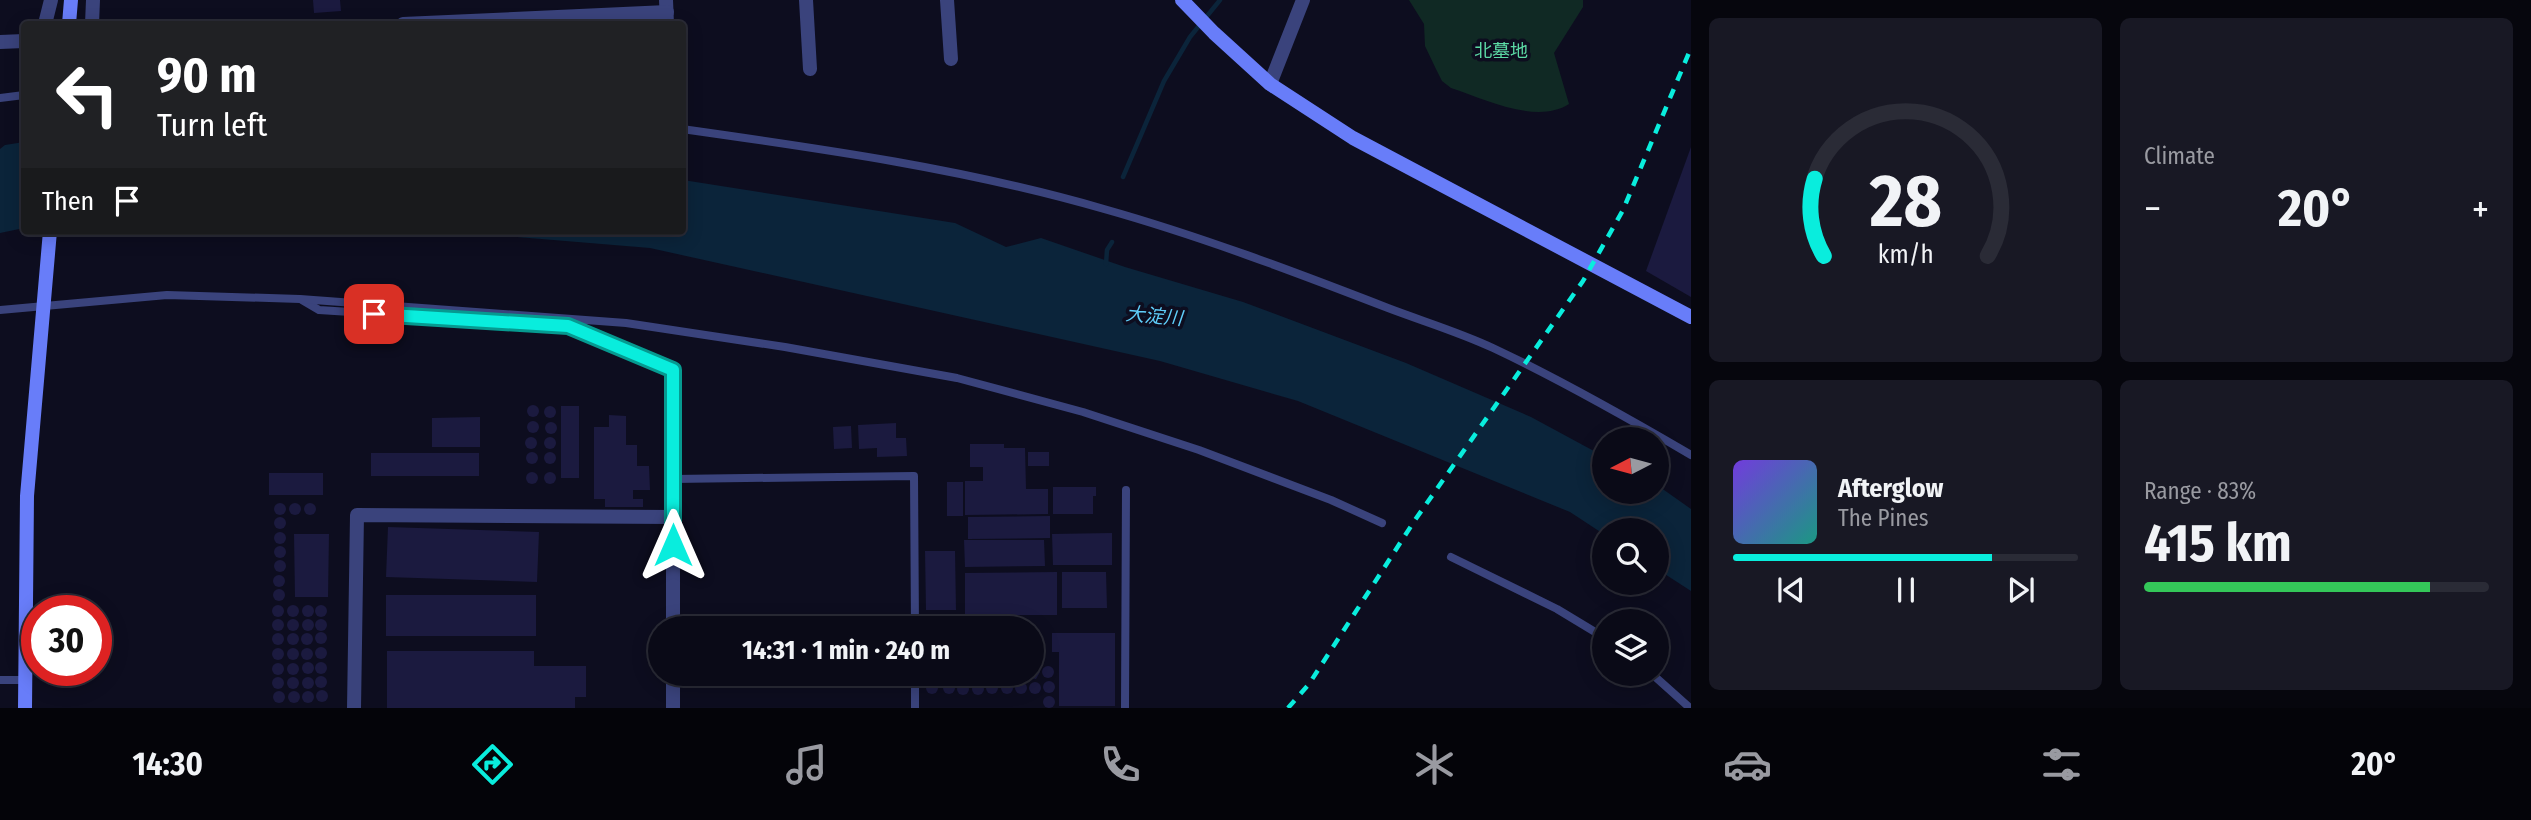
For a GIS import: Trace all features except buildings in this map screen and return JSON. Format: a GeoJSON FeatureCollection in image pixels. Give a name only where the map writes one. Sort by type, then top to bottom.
{"type":"FeatureCollection","features":[{"type":"Feature","properties":{"kind":"street"},"geometry":{"type":"LineString","coordinates":[[46,21],[51,0]]}},
{"type":"Feature","properties":{"kind":"street"},"geometry":{"type":"LineString","coordinates":[[69,21],[71,0]]}},
{"type":"Feature","properties":{"kind":"street"},"geometry":{"type":"LineString","coordinates":[[92,21],[93,0]]}},
{"type":"Feature","properties":{"kind":"street"},"geometry":{"type":"LineString","coordinates":[[807,0],[810,69]]}},
{"type":"Feature","properties":{"kind":"street"},"geometry":{"type":"LineString","coordinates":[[947,0],[951,59]]}},
{"type":"Feature","properties":{"kind":"street"},"geometry":{"type":"LineString","coordinates":[[1270,84],[1303,0]]}},
{"type":"Feature","properties":{"kind":"street"},"geometry":{"type":"LineString","coordinates":[[1192,7],[1214,33],[1270,84],[1353,138],[1691,317]]}},
{"type":"Feature","properties":{"kind":"street"},"geometry":{"type":"LineString","coordinates":[[469,21],[667,12]]}},
{"type":"Feature","properties":{"kind":"street"},"geometry":{"type":"LineString","coordinates":[[0,42],[21,41]]}},
{"type":"Feature","properties":{"kind":"street"},"geometry":{"type":"LineString","coordinates":[[26,595],[27,496],[50,235]]}},
{"type":"Feature","properties":{"kind":"street"},"geometry":{"type":"LineString","coordinates":[[673,370],[673,616]]}},
{"type":"Feature","properties":{"kind":"street"},"geometry":{"type":"LineString","coordinates":[[354,708],[357,515],[673,517]]}},
{"type":"Feature","properties":{"kind":"street"},"geometry":{"type":"LineString","coordinates":[[24,708],[25,686]]}},
{"type":"Feature","properties":{"kind":"street"},"geometry":{"type":"LineString","coordinates":[[673,686],[673,708]]}},
{"type":"Feature","properties":{"kind":"lane"},"geometry":{"type":"LineString","coordinates":[[0,98],[21,95]]}},
{"type":"Feature","properties":{"kind":"lane"},"geometry":{"type":"LineString","coordinates":[[686,130],[786,142],[889,160],[1104,208],[1328,284],[1491,347],[1629,419],[1691,455]]}},
{"type":"Feature","properties":{"kind":"lane"},"geometry":{"type":"LineString","coordinates":[[0,310],[167,296],[300,299],[626,323],[785,347],[957,378],[1083,412],[1199,450],[1331,500],[1382,523]]}},
{"type":"Feature","properties":{"kind":"lane"},"geometry":{"type":"LineString","coordinates":[[300,299],[319,310],[568,326],[673,370]]}},
{"type":"Feature","properties":{"kind":"lane"},"geometry":{"type":"LineString","coordinates":[[673,479],[914,476],[915,616]]}},
{"type":"Feature","properties":{"kind":"lane"},"geometry":{"type":"LineString","coordinates":[[1125,708],[1126,490]]}},
{"type":"Feature","properties":{"kind":"lane"},"geometry":{"type":"LineString","coordinates":[[1451,558],[1557,609],[1592,630]]}},
{"type":"Feature","properties":{"kind":"lane"},"geometry":{"type":"LineString","coordinates":[[0,680],[21,680]]}},
{"type":"Feature","properties":{"kind":"lane"},"geometry":{"type":"LineString","coordinates":[[915,686],[915,708]]}},
{"type":"Feature","properties":{"kind":"lane"},"geometry":{"type":"LineString","coordinates":[[1665,686],[1690,708]]}},
{"type":"Feature","properties":{"kind":"green space","name":"北墓地"},"geometry":{"type":"Polygon","coordinates":[[[1409,0],[1583,0],[1583,7],[1554,53],[1569,104],[1556,110],[1526,111],[1451,88],[1442,81],[1435,67],[1425,46],[1424,24],[1409,0]]]}},
{"type":"Feature","properties":{"kind":"water"},"geometry":{"type":"Polygon","coordinates":[[[21,142],[21,229],[0,233],[0,149],[5,145],[21,142]]]}},
{"type":"Feature","properties":{"kind":"water","name":"大淀川"},"geometry":{"type":"Polygon","coordinates":[[[686,180],[955,223],[1006,247],[1041,238],[1125,267],[1243,302],[1406,363],[1531,417],[1592,450],[1592,504],[1670,504],[1670,494],[1691,509],[1691,591],[1669,577],[1669,518],[1592,518],[1592,526],[1570,512],[1298,401],[1160,361],[650,248],[492,235],[686,235],[686,180]]]}},
{"type":"Feature","properties":{"kind":"waterway"},"geometry":{"type":"LineString","coordinates":[[1123,177],[1164,81],[1190,37],[1220,0]]}},
{"type":"Feature","properties":{"kind":"waterway"},"geometry":{"type":"LineString","coordinates":[[1106,264],[1107,250],[1112,242]]}},
{"type":"Feature","properties":{"kind":"railway"},"geometry":{"type":"LineString","coordinates":[[1288,708],[1309,684],[1415,520],[1583,281],[1623,210],[1691,48]]}},
{"type":"Feature","properties":{"kind":"route"},"geometry":{"type":"LineString","coordinates":[[374,314],[568,326],[673,370],[673,545]]}}]}
